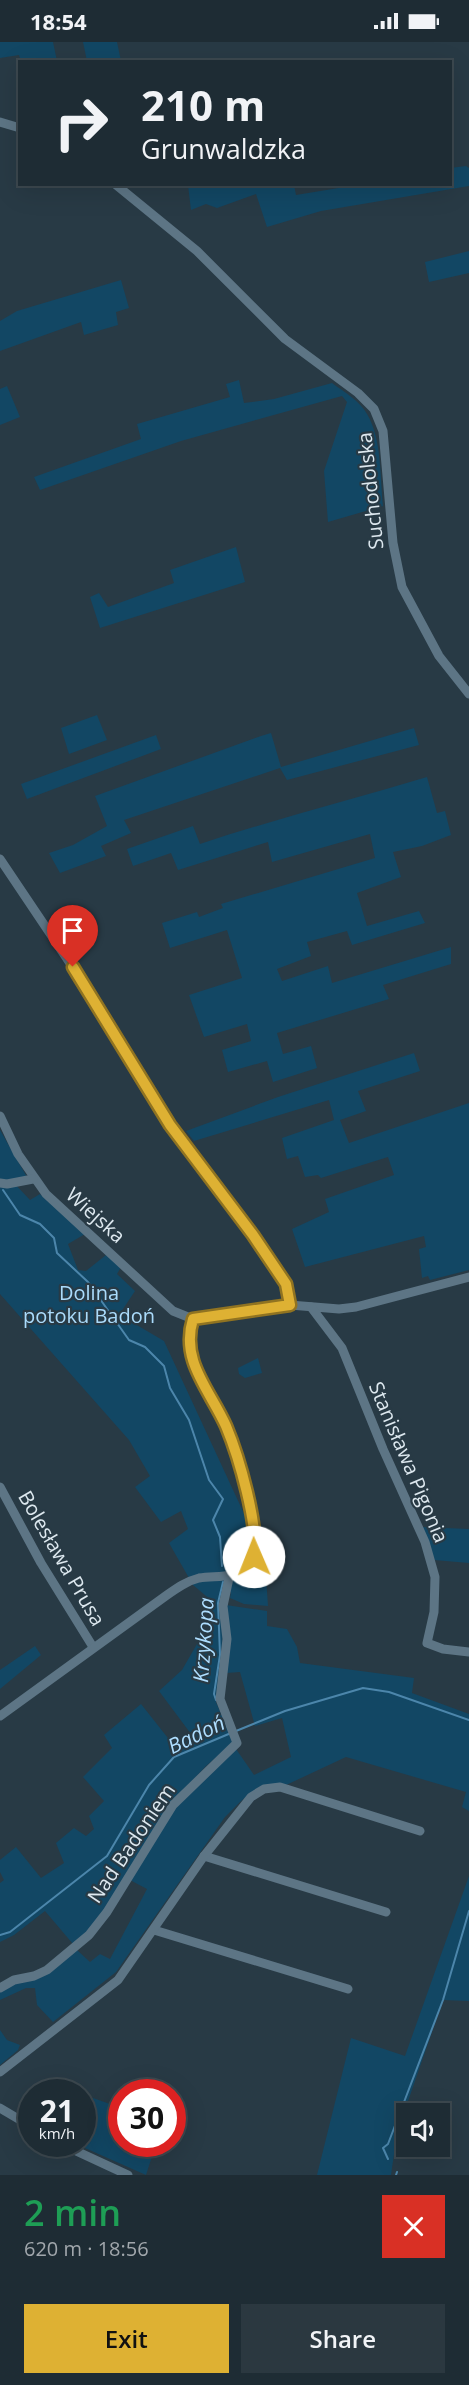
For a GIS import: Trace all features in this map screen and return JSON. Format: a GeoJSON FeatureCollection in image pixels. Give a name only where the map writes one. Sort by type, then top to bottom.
{"type":"FeatureCollection","features":[{"type":"Feature","properties":{"kind":"street"},"geometry":{"type":"LineString","coordinates":[[0,122],[18,127]]}},
{"type":"Feature","properties":{"kind":"street","name":"Suchodolska"},"geometry":{"type":"LineString","coordinates":[[118,186],[215,269],[285,339],[358,393],[374,409],[383,431],[393,543],[402,587],[416,618],[439,656],[469,694]]}},
{"type":"Feature","properties":{"kind":"street"},"geometry":{"type":"LineString","coordinates":[[0,859],[92,996],[170,1125],[253,1235],[286,1284],[290,1305]]}},
{"type":"Feature","properties":{"kind":"street","name":"Wiejska"},"geometry":{"type":"LineString","coordinates":[[0,1116],[33,1179],[158,1299],[173,1311],[193,1319]]}},
{"type":"Feature","properties":{"kind":"street"},"geometry":{"type":"LineString","coordinates":[[0,1183],[7,1184],[33,1179]]}},
{"type":"Feature","properties":{"kind":"street"},"geometry":{"type":"LineString","coordinates":[[0,1716],[93,1647],[187,1582],[200,1578],[229,1578],[246,1567],[254,1557],[256,1544],[243,1481],[226,1427],[203,1387],[190,1353],[188,1339],[193,1319],[290,1305],[356,1307],[469,1277]]}},
{"type":"Feature","properties":{"kind":"street","name":"Stanisława Pigonia"},"geometry":{"type":"LineString","coordinates":[[311,1307],[342,1348],[382,1449],[425,1542],[435,1577],[434,1612],[427,1643],[443,1649],[469,1652]]}},
{"type":"Feature","properties":{"kind":"street","name":"Bolesława Prusa"},"geometry":{"type":"LineString","coordinates":[[0,1487],[41,1563],[93,1647]]}},
{"type":"Feature","properties":{"kind":"street","name":"Nad Badoniem"},"geometry":{"type":"LineString","coordinates":[[0,1988],[14,1980],[34,1976],[47,1970],[89,1935],[107,1912],[173,1805],[237,1743],[220,1699],[227,1639],[223,1606],[229,1578]]}},
{"type":"Feature","properties":{"kind":"street"},"geometry":{"type":"LineString","coordinates":[[0,2072],[118,1980],[204,1856],[251,1797],[264,1789],[280,1787],[420,1831]]}},
{"type":"Feature","properties":{"kind":"street"},"geometry":{"type":"LineString","coordinates":[[204,1856],[386,1912]]}},
{"type":"Feature","properties":{"kind":"street"},"geometry":{"type":"LineString","coordinates":[[154,1930],[348,1989]]}},
{"type":"Feature","properties":{"kind":"street"},"geometry":{"type":"LineString","coordinates":[[0,2108],[18,2119]]}},
{"type":"Feature","properties":{"kind":"street"},"geometry":{"type":"LineString","coordinates":[[90,2157],[128,2175]]}},
{"type":"Feature","properties":{"kind":"green space"},"geometry":{"type":"Polygon","coordinates":[[[0,42],[53,42],[57,60],[21,60],[19,55],[0,58],[0,42]]]}},
{"type":"Feature","properties":{"kind":"green space"},"geometry":{"type":"Polygon","coordinates":[[[83,42],[117,42],[121,60],[87,60],[83,42]]]}},
{"type":"Feature","properties":{"kind":"green space"},"geometry":{"type":"Polygon","coordinates":[[[466,166],[469,168],[469,186],[321,211],[267,227],[256,194],[217,208],[206,204],[191,210],[188,186],[294,186],[296,195],[351,186],[452,186],[452,168],[466,166]]]}},
{"type":"Feature","properties":{"kind":"green space"},"geometry":{"type":"Polygon","coordinates":[[[469,251],[469,273],[429,282],[425,262],[469,251]]]}},
{"type":"Feature","properties":{"kind":"green space"},"geometry":{"type":"Polygon","coordinates":[[[121,280],[129,308],[116,312],[118,325],[84,335],[81,322],[0,351],[0,321],[17,311],[121,280]]]}},
{"type":"Feature","properties":{"kind":"green space"},"geometry":{"type":"Polygon","coordinates":[[[239,380],[244,403],[274,399],[332,383],[356,401],[367,414],[375,435],[383,506],[328,522],[324,471],[347,402],[342,396],[181,441],[40,490],[34,477],[141,439],[137,424],[230,397],[226,384],[239,380]]]}},
{"type":"Feature","properties":{"kind":"green space"},"geometry":{"type":"Polygon","coordinates":[[[7,386],[20,417],[0,425],[0,389],[7,386]]]}},
{"type":"Feature","properties":{"kind":"green space"},"geometry":{"type":"Polygon","coordinates":[[[236,547],[245,582],[100,628],[90,597],[99,593],[108,607],[174,583],[170,570],[236,547]]]}},
{"type":"Feature","properties":{"kind":"green space"},"geometry":{"type":"Polygon","coordinates":[[[97,715],[107,740],[69,754],[61,728],[97,715]]]}},
{"type":"Feature","properties":{"kind":"green space"},"geometry":{"type":"Polygon","coordinates":[[[414,728],[419,745],[287,780],[280,768],[124,820],[131,833],[101,846],[106,856],[60,873],[49,853],[73,845],[107,826],[95,796],[261,736],[271,733],[281,767],[414,728]]]}},
{"type":"Feature","properties":{"kind":"green space"},"geometry":{"type":"Polygon","coordinates":[[[156,735],[161,749],[27,799],[21,784],[156,735]]]}},
{"type":"Feature","properties":{"kind":"green space"},"geometry":{"type":"Polygon","coordinates":[[[427,777],[437,813],[445,811],[451,835],[422,846],[393,852],[401,877],[357,893],[367,926],[419,911],[425,923],[352,945],[347,931],[307,942],[311,956],[277,969],[282,981],[328,966],[332,983],[451,947],[451,964],[383,985],[389,999],[277,1033],[283,1054],[311,1046],[317,1068],[273,1082],[267,1061],[228,1072],[222,1050],[251,1041],[247,1024],[204,1037],[189,995],[242,978],[227,930],[170,948],[162,923],[197,912],[199,917],[223,908],[221,904],[375,858],[370,834],[272,862],[268,842],[178,870],[171,853],[133,866],[127,849],[193,826],[200,844],[427,777]]]}},
{"type":"Feature","properties":{"kind":"green space"},"geometry":{"type":"Polygon","coordinates":[[[414,1053],[420,1071],[358,1091],[366,1111],[340,1120],[349,1143],[469,1103],[469,1270],[430,1280],[428,1276],[422,1278],[419,1249],[426,1247],[424,1236],[305,1267],[292,1229],[329,1212],[325,1199],[394,1175],[388,1157],[321,1178],[318,1175],[305,1177],[298,1156],[287,1159],[282,1138],[334,1120],[329,1100],[194,1141],[186,1131],[278,1097],[414,1053]]]}},
{"type":"Feature","properties":{"kind":"green space","name":"Dolina potoku Badoń"},"geometry":{"type":"Polygon","coordinates":[[[0,1130],[27,1177],[13,1182],[30,1200],[40,1194],[85,1234],[68,1244],[78,1270],[86,1271],[106,1255],[121,1267],[117,1274],[135,1291],[121,1312],[130,1321],[164,1341],[272,1574],[266,1577],[268,1606],[244,1604],[230,1598],[231,1592],[220,1597],[223,1636],[216,1702],[233,1741],[231,1745],[206,1766],[177,1797],[109,1905],[77,1943],[73,1944],[45,1911],[14,1935],[0,1942],[0,1883],[4,1880],[0,1872],[0,1860],[16,1847],[41,1878],[64,1863],[56,1843],[74,1828],[86,1836],[94,1829],[89,1816],[104,1801],[83,1777],[112,1748],[104,1735],[141,1704],[175,1747],[194,1738],[159,1691],[182,1670],[197,1644],[211,1633],[212,1601],[193,1585],[169,1543],[188,1529],[181,1511],[161,1522],[135,1487],[150,1476],[129,1440],[0,1294],[0,1130]]]}},
{"type":"Feature","properties":{"kind":"green space"},"geometry":{"type":"Polygon","coordinates":[[[258,1358],[262,1373],[245,1378],[239,1374],[238,1368],[258,1358]]]}},
{"type":"Feature","properties":{"kind":"green space"},"geometry":{"type":"Polygon","coordinates":[[[422,1527],[469,1529],[469,1563],[434,1560],[422,1527]]]}},
{"type":"Feature","properties":{"kind":"green space"},"geometry":{"type":"Polygon","coordinates":[[[226,1605],[267,1611],[267,1626],[287,1629],[297,1647],[300,1663],[414,1678],[412,1693],[469,1714],[469,1811],[462,1807],[466,1792],[346,1757],[284,1786],[251,1793],[225,1817],[116,1972],[53,2022],[37,2005],[35,1988],[26,1988],[0,2000],[0,1991],[77,1950],[90,1962],[100,1954],[110,1959],[147,1889],[130,1880],[170,1813],[236,1749],[254,1775],[291,1757],[282,1718],[255,1726],[240,1672],[226,1673],[226,1605]]]}},
{"type":"Feature","properties":{"kind":"green space"},"geometry":{"type":"Polygon","coordinates":[[[35,1646],[41,1655],[0,1689],[0,1670],[35,1646]]]}},
{"type":"Feature","properties":{"kind":"green space"},"geometry":{"type":"Polygon","coordinates":[[[469,1876],[469,2001],[443,2000],[407,2103],[396,2103],[396,2140],[391,2175],[317,2175],[351,2038],[405,2056],[469,1876]]]}},
{"type":"Feature","properties":{"kind":"green space"},"geometry":{"type":"Polygon","coordinates":[[[0,2030],[7,2040],[20,2045],[18,2050],[0,2065],[0,2030]]]}},
{"type":"Feature","properties":{"kind":"green space"},"geometry":{"type":"Polygon","coordinates":[[[96,2099],[108,2103],[108,2157],[152,2157],[146,2175],[96,2153],[96,2099]]]}},
{"type":"Feature","properties":{"kind":"waterway","name":"Krzykopa"},"geometry":{"type":"LineString","coordinates":[[3,1190],[20,1215],[40,1224],[54,1238],[57,1253],[88,1282],[129,1340],[145,1347],[164,1366],[170,1388],[189,1420],[209,1480],[223,1499],[213,1520],[220,1537],[222,1566]]}},
{"type":"Feature","properties":{"kind":"waterway","name":"Krzykopa"},"geometry":{"type":"LineString","coordinates":[[216,1700],[214,1694],[220,1655],[218,1603],[223,1582]]}},
{"type":"Feature","properties":{"kind":"waterway","name":"Badoń"},"geometry":{"type":"LineString","coordinates":[[236,1731],[285,1711],[363,1688],[389,1692],[469,1720]]}},
{"type":"Feature","properties":{"kind":"waterway","name":"Badoń"},"geometry":{"type":"LineString","coordinates":[[0,1935],[10,1932],[107,1856],[149,1785],[174,1757],[231,1733]]}},
{"type":"Feature","properties":{"kind":"waterway"},"geometry":{"type":"LineString","coordinates":[[388,2159],[383,2148],[388,2144],[443,2000],[469,1911]]}},
{"type":"Feature","properties":{"kind":"route"},"geometry":{"type":"LineString","coordinates":[[73,967],[170,1125],[253,1235],[286,1284],[290,1305],[222,1317],[193,1319],[189,1330],[190,1353],[196,1372],[226,1427],[243,1481],[256,1544],[254,1557]]}}]}
